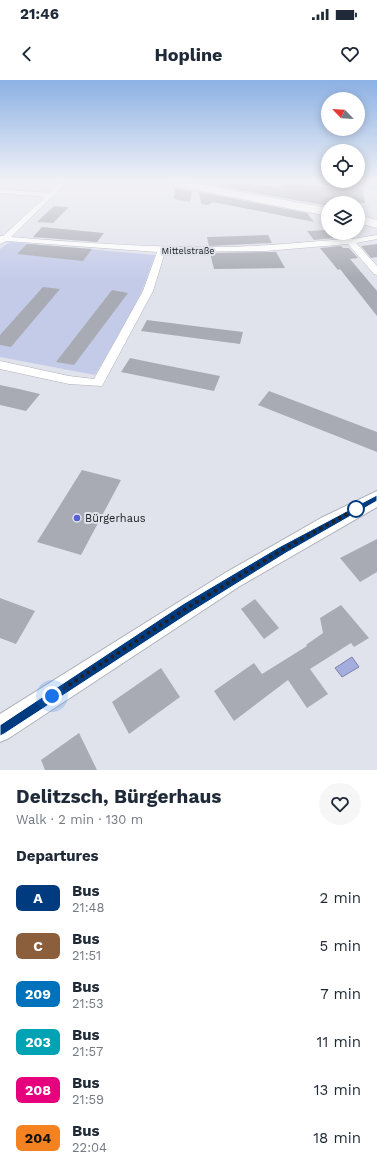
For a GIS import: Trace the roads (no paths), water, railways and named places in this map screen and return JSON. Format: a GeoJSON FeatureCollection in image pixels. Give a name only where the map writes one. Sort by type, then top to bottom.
{"type":"FeatureCollection","features":[{"type":"Feature","properties":{"kind":"main road"},"geometry":{"type":"LineString","coordinates":[[365,219],[377,220]]}},
{"type":"Feature","properties":{"kind":"main road"},"geometry":{"type":"LineString","coordinates":[[365,220],[377,224]]}},
{"type":"Feature","properties":{"kind":"street"},"geometry":{"type":"LineString","coordinates":[[2,240],[30,214]]}},
{"type":"Feature","properties":{"kind":"street","name":"Mittelstraße"},"geometry":{"type":"LineString","coordinates":[[365,238],[377,236]]}},
{"type":"Feature","properties":{"kind":"street","name":"Mittelstraße"},"geometry":{"type":"LineString","coordinates":[[2,240],[99,248],[161,251],[205,251],[269,248],[349,240]]}},
{"type":"Feature","properties":{"kind":"street"},"geometry":{"type":"LineString","coordinates":[[349,240],[377,272]]}},
{"type":"Feature","properties":{"kind":"street"},"geometry":{"type":"LineString","coordinates":[[0,365],[69,380],[98,383],[148,291],[161,251]]}},
{"type":"Feature","properties":{"kind":"street"},"geometry":{"type":"LineString","coordinates":[[0,729],[187,608],[282,550],[377,498]]}},
{"type":"Feature","properties":{"kind":"water"},"geometry":{"type":"Polygon","coordinates":[[[352,657],[359,667],[342,677],[335,668],[352,657]]]}},
{"type":"Feature","properties":{"kind":"place","name":"Bürgerhaus"},"geometry":{"type":"Point","coordinates":[77,518]}}]}
